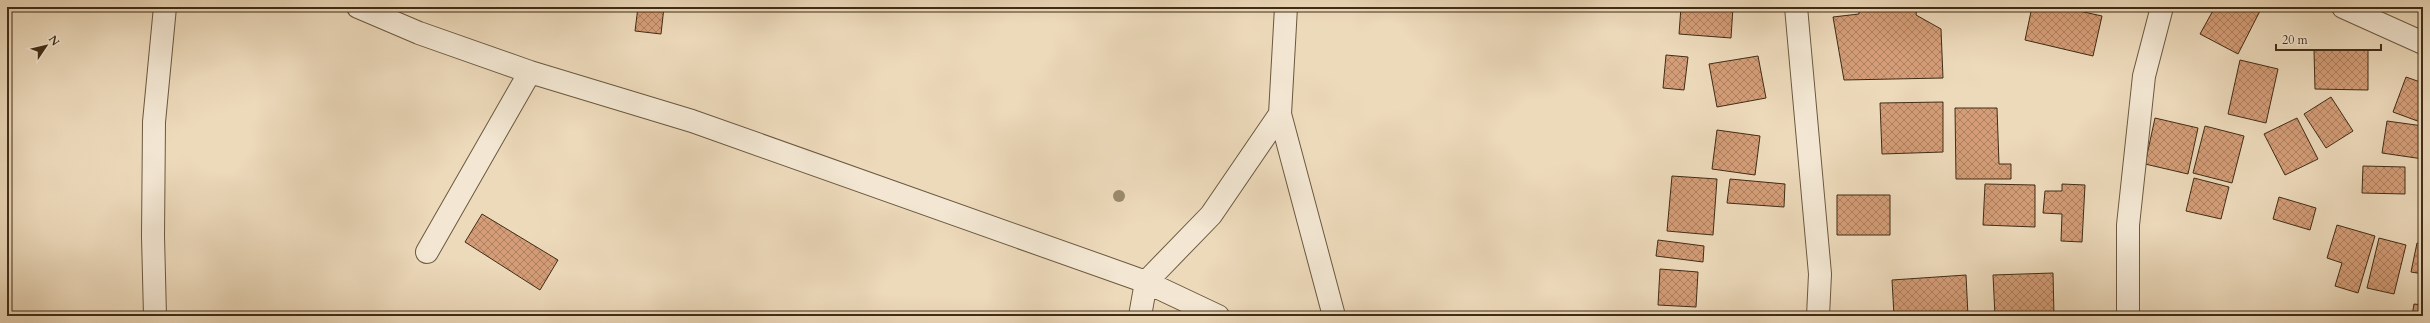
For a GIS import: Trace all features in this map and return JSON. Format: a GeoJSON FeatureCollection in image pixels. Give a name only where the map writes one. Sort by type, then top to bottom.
{"type":"FeatureCollection","features":[{"type":"Feature","properties":{"kind":"street"},"geometry":{"type":"LineString","coordinates":[[155,316],[152,236],[154,122],[165,7]]}},
{"type":"Feature","properties":{"kind":"street"},"geometry":{"type":"LineString","coordinates":[[358,7],[419,33],[530,72],[692,121],[1146,282],[1218,316]]}},
{"type":"Feature","properties":{"kind":"street"},"geometry":{"type":"LineString","coordinates":[[1286,7],[1280,114],[1334,316]]}},
{"type":"Feature","properties":{"kind":"street"},"geometry":{"type":"LineString","coordinates":[[1796,7],[1820,274],[1818,316]]}},
{"type":"Feature","properties":{"kind":"street"},"geometry":{"type":"LineString","coordinates":[[2128,316],[2128,225],[2144,76],[2162,7]]}},
{"type":"Feature","properties":{"kind":"street"},"geometry":{"type":"LineString","coordinates":[[2343,7],[2423,42]]}},
{"type":"Feature","properties":{"kind":"street"},"geometry":{"type":"LineString","coordinates":[[427,252],[530,72]]}},
{"type":"Feature","properties":{"kind":"street"},"geometry":{"type":"LineString","coordinates":[[1140,316],[1146,282],[1211,215],[1280,114]]}},
{"type":"Feature","properties":{"kind":"building"},"geometry":{"type":"Polygon","coordinates":[[[638,7],[664,7],[661,34],[635,31],[638,7]]]}},
{"type":"Feature","properties":{"kind":"building"},"geometry":{"type":"Polygon","coordinates":[[[1681,7],[1733,7],[1731,38],[1679,34],[1681,7]]]}},
{"type":"Feature","properties":{"kind":"building"},"geometry":{"type":"Polygon","coordinates":[[[1859,7],[1917,7],[1916,15],[1941,29],[1943,78],[1844,80],[1833,17],[1859,14],[1859,7]]]}},
{"type":"Feature","properties":{"kind":"building"},"geometry":{"type":"Polygon","coordinates":[[[2032,7],[2061,7],[2102,16],[2093,56],[2025,40],[2032,7]]]}},
{"type":"Feature","properties":{"kind":"building"},"geometry":{"type":"Polygon","coordinates":[[[2215,7],[2262,7],[2238,54],[2200,34],[2215,7]]]}},
{"type":"Feature","properties":{"kind":"building"},"geometry":{"type":"Polygon","coordinates":[[[2314,50],[2368,50],[2368,90],[2315,89],[2314,50]]]}},
{"type":"Feature","properties":{"kind":"building"},"geometry":{"type":"Polygon","coordinates":[[[1666,55],[1688,57],[1684,90],[1663,88],[1666,55]]]}},
{"type":"Feature","properties":{"kind":"building"},"geometry":{"type":"Polygon","coordinates":[[[1758,56],[1766,98],[1717,107],[1709,64],[1758,56]]]}},
{"type":"Feature","properties":{"kind":"building"},"geometry":{"type":"Polygon","coordinates":[[[2240,60],[2278,69],[2266,123],[2228,114],[2240,60]]]}},
{"type":"Feature","properties":{"kind":"building"},"geometry":{"type":"Polygon","coordinates":[[[2406,77],[2423,83],[2423,123],[2393,112],[2406,77]]]}},
{"type":"Feature","properties":{"kind":"building"},"geometry":{"type":"Polygon","coordinates":[[[2331,97],[2353,131],[2326,148],[2304,114],[2331,97]]]}},
{"type":"Feature","properties":{"kind":"building"},"geometry":{"type":"Polygon","coordinates":[[[1943,102],[1943,152],[1882,154],[1880,103],[1943,102]]]}},
{"type":"Feature","properties":{"kind":"building"},"geometry":{"type":"Polygon","coordinates":[[[1955,108],[1997,108],[1999,164],[2011,164],[2011,179],[1956,179],[1955,108]]]}},
{"type":"Feature","properties":{"kind":"building"},"geometry":{"type":"Polygon","coordinates":[[[2155,118],[2198,128],[2188,174],[2145,164],[2155,118]]]}},
{"type":"Feature","properties":{"kind":"building"},"geometry":{"type":"Polygon","coordinates":[[[2297,118],[2318,159],[2285,175],[2264,134],[2297,118]]]}},
{"type":"Feature","properties":{"kind":"building"},"geometry":{"type":"Polygon","coordinates":[[[2387,121],[2423,126],[2423,159],[2382,153],[2387,121]]]}},
{"type":"Feature","properties":{"kind":"building"},"geometry":{"type":"Polygon","coordinates":[[[2205,126],[2244,136],[2232,183],[2193,173],[2205,126]]]}},
{"type":"Feature","properties":{"kind":"building"},"geometry":{"type":"Polygon","coordinates":[[[1717,130],[1760,136],[1755,175],[1712,169],[1717,130]]]}},
{"type":"Feature","properties":{"kind":"building"},"geometry":{"type":"Polygon","coordinates":[[[2363,166],[2405,167],[2405,194],[2362,193],[2363,166]]]}},
{"type":"Feature","properties":{"kind":"building"},"geometry":{"type":"Polygon","coordinates":[[[1672,176],[1717,179],[1713,235],[1667,231],[1672,176]]]}},
{"type":"Feature","properties":{"kind":"building"},"geometry":{"type":"Polygon","coordinates":[[[2194,178],[2229,187],[2221,219],[2186,211],[2194,178]]]}},
{"type":"Feature","properties":{"kind":"building"},"geometry":{"type":"Polygon","coordinates":[[[1730,179],[1785,184],[1784,207],[1727,203],[1730,179]]]}},
{"type":"Feature","properties":{"kind":"building"},"geometry":{"type":"Polygon","coordinates":[[[1985,184],[2035,185],[2035,227],[1983,225],[1985,184]]]}},
{"type":"Feature","properties":{"kind":"building"},"geometry":{"type":"Polygon","coordinates":[[[2062,184],[2085,185],[2082,242],[2061,241],[2062,214],[2043,213],[2045,191],[2062,191],[2062,184]]]}},
{"type":"Feature","properties":{"kind":"building"},"geometry":{"type":"Polygon","coordinates":[[[1837,195],[1890,195],[1890,235],[1837,235],[1837,195]]]}},
{"type":"Feature","properties":{"kind":"building"},"geometry":{"type":"Polygon","coordinates":[[[2279,197],[2316,208],[2310,230],[2273,219],[2279,197]]]}},
{"type":"Feature","properties":{"kind":"building"},"geometry":{"type":"Polygon","coordinates":[[[482,214],[558,260],[540,290],[465,242],[482,214]]]}},
{"type":"Feature","properties":{"kind":"building"},"geometry":{"type":"Polygon","coordinates":[[[2337,225],[2375,236],[2358,293],[2335,286],[2342,263],[2327,258],[2337,225]]]}},
{"type":"Feature","properties":{"kind":"building"},"geometry":{"type":"Polygon","coordinates":[[[2379,238],[2406,245],[2394,294],[2367,288],[2379,238]]]}},
{"type":"Feature","properties":{"kind":"building"},"geometry":{"type":"Polygon","coordinates":[[[1658,240],[1704,246],[1703,262],[1656,256],[1658,240]]]}},
{"type":"Feature","properties":{"kind":"building"},"geometry":{"type":"Polygon","coordinates":[[[2417,243],[2423,244],[2423,274],[2411,272],[2417,243]]]}},
{"type":"Feature","properties":{"kind":"building"},"geometry":{"type":"Polygon","coordinates":[[[1660,269],[1698,272],[1696,307],[1658,305],[1660,269]]]}},
{"type":"Feature","properties":{"kind":"building"},"geometry":{"type":"Polygon","coordinates":[[[2053,273],[2054,316],[1995,316],[1993,275],[2053,273]]]}},
{"type":"Feature","properties":{"kind":"building"},"geometry":{"type":"Polygon","coordinates":[[[1966,275],[1968,316],[1894,316],[1892,280],[1966,275]]]}},
{"type":"Feature","properties":{"kind":"building"},"geometry":{"type":"Polygon","coordinates":[[[2414,304],[2423,305],[2423,316],[2412,316],[2414,304]]]}}]}
